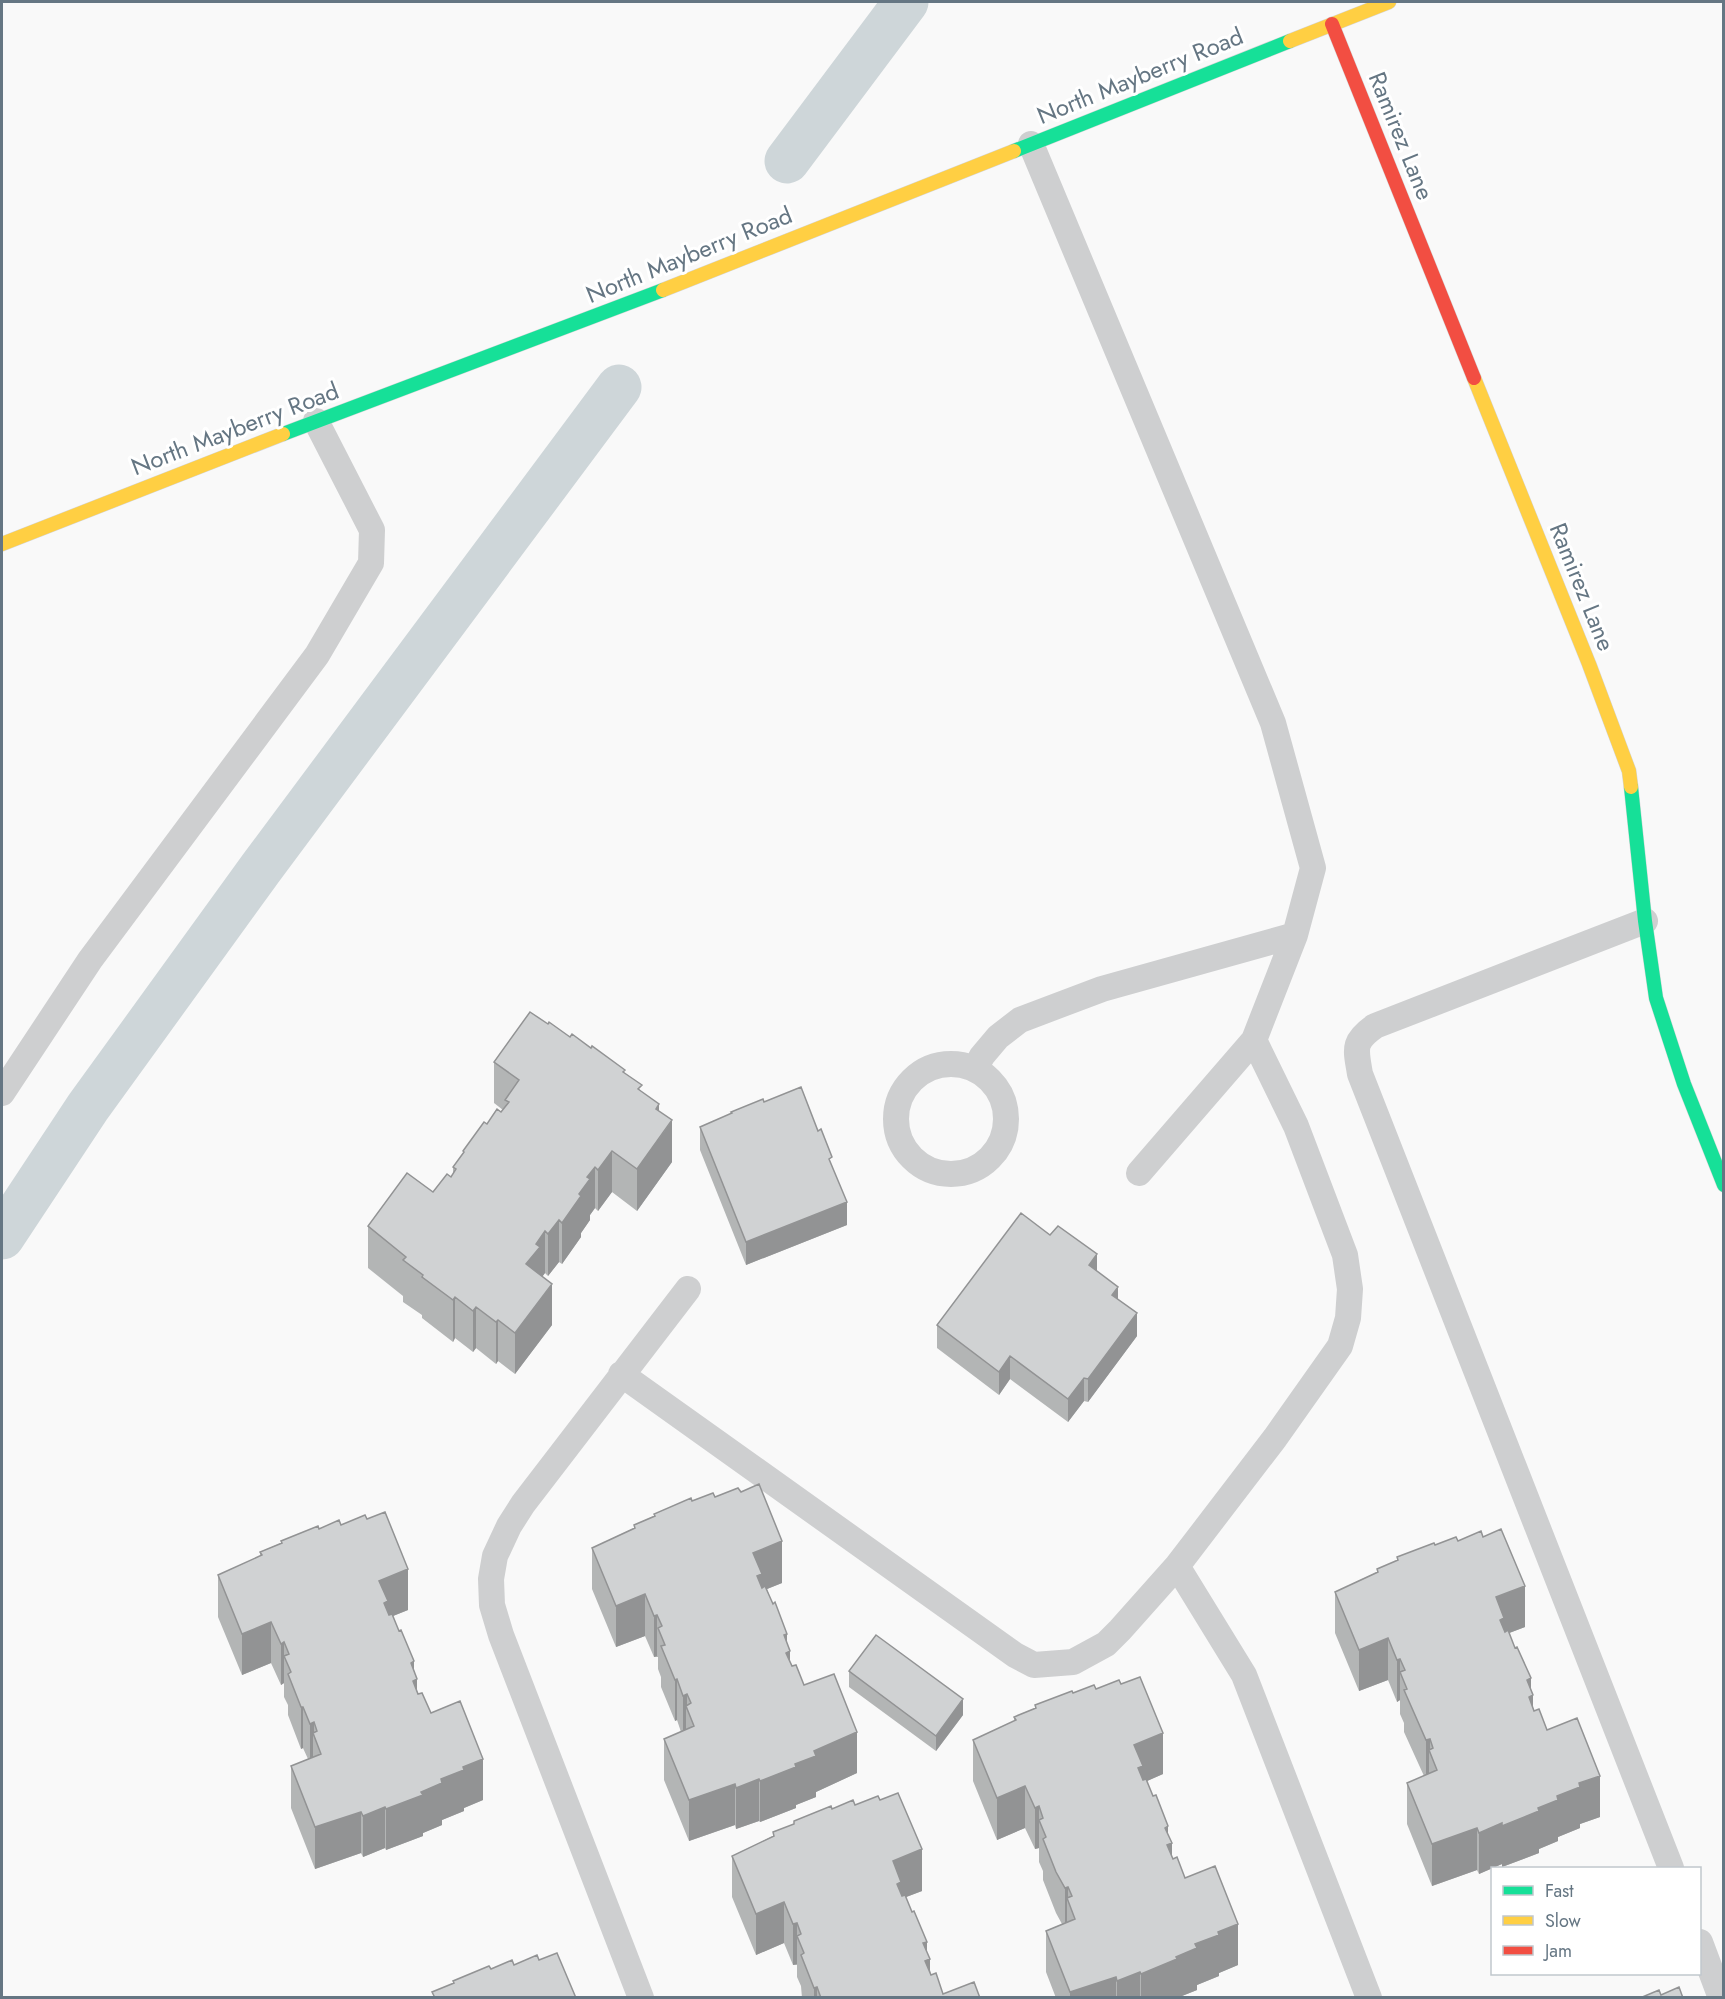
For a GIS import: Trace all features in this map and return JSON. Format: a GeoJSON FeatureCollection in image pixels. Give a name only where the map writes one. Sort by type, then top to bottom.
{"type":"FeatureCollection","features":[{"type":"Feature","properties":{"kind":"street","name":"North Mayberry Road"},"geometry":{"type":"LineString","coordinates":[[2,544],[316,421],[613,310],[1389,2]]}},
{"type":"Feature","properties":{"kind":"street","name":"Ramirez Lane"},"geometry":{"type":"LineString","coordinates":[[1332,24],[1629,771],[1645,921],[1656,998],[1684,1084],[1724,1185]]}},
{"type":"Feature","properties":{"kind":"lane"},"geometry":{"type":"LineString","coordinates":[[1032,144],[1273,723],[1313,867],[1295,935],[1254,1040],[1139,1173]]}},
{"type":"Feature","properties":{"kind":"lane"},"geometry":{"type":"LineString","coordinates":[[2,1093],[90,960],[317,655],[371,563],[372,530],[316,421]]}},
{"type":"Feature","properties":{"kind":"lane"},"geometry":{"type":"LineString","coordinates":[[1645,921],[1375,1026],[1362,1035],[1356,1050],[1360,1074],[1670,1867]]}},
{"type":"Feature","properties":{"kind":"lane"},"geometry":{"type":"LineString","coordinates":[[975,1069],[982,1056],[998,1037],[1020,1020],[1102,989],[1295,935]]}},
{"type":"Feature","properties":{"kind":"lane"},"geometry":{"type":"LineString","coordinates":[[621,1374],[1005,1649],[1034,1665],[1072,1662],[1106,1644],[1177,1566],[1275,1438],[1340,1346],[1348,1318],[1350,1289],[1345,1255],[1296,1126],[1254,1040]]}},
{"type":"Feature","properties":{"kind":"lane"},"geometry":{"type":"LineString","coordinates":[[956,1064],[975,1069],[990,1078],[1000,1093],[1006,1109],[1007,1126],[1002,1143],[992,1158],[978,1168],[962,1174],[944,1175],[927,1170],[912,1158],[901,1143],[896,1124],[898,1104],[906,1087],[920,1074],[937,1065],[956,1064]]}},
{"type":"Feature","properties":{"kind":"lane"},"geometry":{"type":"LineString","coordinates":[[641,1998],[501,1635],[492,1605],[491,1579],[495,1556],[522,1504],[688,1289]]}},
{"type":"Feature","properties":{"kind":"lane"},"geometry":{"type":"LineString","coordinates":[[1177,1566],[1244,1675],[1369,1998]]}},
{"type":"Feature","properties":{"kind":"lane"},"geometry":{"type":"LineString","coordinates":[[1701,1945],[1721,1998]]}},
{"type":"Feature","properties":{"kind":"building"},"geometry":{"type":"Polygon","coordinates":[[[530,1012],[570,1037],[572,1034],[591,1048],[592,1046],[625,1070],[623,1072],[642,1085],[638,1089],[659,1104],[656,1109],[672,1120],[637,1169],[612,1151],[598,1170],[595,1167],[587,1177],[590,1179],[579,1194],[581,1196],[562,1223],[559,1220],[548,1234],[545,1231],[536,1244],[540,1247],[526,1264],[552,1284],[515,1333],[476,1307],[473,1311],[455,1297],[453,1300],[422,1277],[423,1275],[403,1260],[406,1257],[368,1226],[407,1173],[433,1192],[447,1174],[451,1177],[456,1169],[453,1167],[484,1122],[487,1124],[497,1109],[501,1112],[509,1102],[505,1100],[519,1080],[494,1062],[530,1012]]]}},
{"type":"Feature","properties":{"kind":"building"},"geometry":{"type":"Polygon","coordinates":[[[801,1087],[818,1131],[821,1129],[832,1157],[829,1159],[847,1202],[746,1242],[700,1127],[763,1099],[764,1102],[801,1087]]]}},
{"type":"Feature","properties":{"kind":"building"},"geometry":{"type":"Polygon","coordinates":[[[1021,1213],[1050,1235],[1058,1226],[1097,1254],[1089,1265],[1118,1287],[1112,1295],[1137,1313],[1088,1379],[1084,1378],[1068,1399],[1010,1356],[999,1372],[937,1325],[1021,1213]]]}},
{"type":"Feature","properties":{"kind":"building"},"geometry":{"type":"Polygon","coordinates":[[[759,1484],[782,1541],[753,1553],[762,1574],[757,1576],[762,1588],[765,1586],[773,1604],[775,1602],[787,1634],[784,1635],[790,1651],[786,1653],[792,1666],[796,1665],[804,1685],[834,1674],[857,1732],[814,1751],[816,1756],[795,1764],[796,1767],[760,1781],[759,1779],[736,1788],[735,1784],[689,1800],[664,1739],[694,1726],[686,1706],[691,1703],[687,1694],[683,1696],[661,1646],[665,1645],[658,1628],[662,1626],[657,1615],[654,1616],[645,1594],[616,1606],[592,1548],[635,1528],[634,1525],[655,1516],[654,1514],[691,1498],[692,1501],[713,1493],[715,1497],[738,1488],[741,1492],[759,1484]]]}},
{"type":"Feature","properties":{"kind":"building"},"geometry":{"type":"Polygon","coordinates":[[[385,1512],[408,1569],[379,1581],[388,1601],[384,1603],[389,1615],[392,1614],[399,1631],[401,1630],[414,1661],[411,1663],[417,1679],[413,1681],[418,1694],[422,1693],[431,1713],[460,1701],[483,1759],[441,1779],[442,1783],[421,1792],[423,1795],[363,1816],[361,1812],[315,1827],[291,1766],[321,1754],[313,1733],[317,1731],[314,1722],[310,1724],[288,1674],[291,1672],[284,1656],[289,1654],[284,1642],[281,1644],[271,1622],[242,1634],[218,1575],[262,1555],[260,1552],[282,1543],[281,1541],[318,1526],[319,1529],[339,1520],[341,1525],[365,1515],[367,1519],[385,1512]]]}},
{"type":"Feature","properties":{"kind":"building"},"geometry":{"type":"Polygon","coordinates":[[[1501,1529],[1525,1586],[1496,1597],[1504,1618],[1500,1620],[1505,1632],[1508,1630],[1531,1678],[1527,1680],[1533,1695],[1529,1697],[1534,1711],[1539,1709],[1547,1730],[1577,1718],[1600,1776],[1579,1783],[1580,1787],[1557,1796],[1558,1800],[1538,1808],[1539,1811],[1502,1826],[1502,1823],[1479,1833],[1477,1828],[1432,1844],[1407,1783],[1437,1770],[1429,1750],[1433,1748],[1430,1739],[1426,1740],[1404,1690],[1407,1689],[1400,1672],[1405,1670],[1400,1659],[1397,1660],[1388,1638],[1359,1650],[1335,1592],[1378,1572],[1377,1569],[1398,1560],[1397,1557],[1456,1537],[1458,1541],[1481,1531],[1483,1537],[1501,1529]]]}},
{"type":"Feature","properties":{"kind":"building"},"geometry":{"type":"Polygon","coordinates":[[[876,1635],[963,1699],[936,1736],[849,1671],[876,1635]]]}},
{"type":"Feature","properties":{"kind":"building"},"geometry":{"type":"Polygon","coordinates":[[[1140,1677],[1163,1733],[1134,1745],[1143,1766],[1138,1768],[1143,1780],[1146,1779],[1153,1796],[1156,1795],[1168,1826],[1165,1828],[1172,1843],[1167,1845],[1173,1859],[1177,1857],[1185,1878],[1215,1866],[1238,1924],[1218,1932],[1219,1935],[1195,1944],[1197,1948],[1176,1957],[1177,1959],[1141,1974],[1140,1972],[1117,1981],[1116,1977],[1070,1992],[1046,1931],[1075,1919],[1067,1898],[1072,1896],[1056,1872],[1043,1839],[1046,1837],[1039,1820],[1043,1818],[1039,1806],[1035,1808],[1025,1786],[997,1798],[973,1740],[1016,1720],[1014,1717],[1036,1708],[1035,1705],[1072,1691],[1073,1693],[1094,1685],[1096,1689],[1119,1680],[1121,1684],[1140,1677]]]}},
{"type":"Feature","properties":{"kind":"building"},"geometry":{"type":"Polygon","coordinates":[[[898,1793],[922,1849],[893,1861],[901,1882],[897,1884],[902,1896],[905,1895],[912,1912],[914,1911],[927,1942],[923,1943],[930,1959],[925,1961],[931,1975],[936,1973],[943,1994],[974,1982],[980,1998],[821,1998],[817,1987],[814,1988],[801,1955],[804,1953],[797,1936],[801,1934],[797,1923],[793,1924],[784,1902],[756,1914],[732,1856],[774,1836],[773,1832],[794,1824],[794,1821],[831,1806],[832,1809],[853,1800],[855,1805],[878,1796],[880,1800],[898,1793]]]}},
{"type":"Feature","properties":{"kind":"building"},"geometry":{"type":"Polygon","coordinates":[[[557,1953],[576,1998],[430,1998],[434,1996],[432,1992],[489,1966],[491,1969],[512,1960],[514,1965],[537,1955],[539,1960],[557,1953]]]}},
{"type":"Feature","properties":{"kind":"building"},"geometry":{"type":"Polygon","coordinates":[[[1679,1987],[1683,1998],[1640,1998],[1659,1990],[1661,1995],[1679,1987]]]}},
{"type":"Feature","properties":{"kind":"waterway"},"geometry":{"type":"LineString","coordinates":[[787,161],[906,2]]}},
{"type":"Feature","properties":{"kind":"waterway"},"geometry":{"type":"LineString","coordinates":[[2,1237],[88,1107],[261,868],[619,387]]}},
{"type":"Feature","properties":{"kind":"traffic: fast"},"geometry":{"type":"LineString","coordinates":[[1014,151],[1290,41]]}},
{"type":"Feature","properties":{"kind":"traffic: fast"},"geometry":{"type":"LineString","coordinates":[[283,434],[663,290]]}},
{"type":"Feature","properties":{"kind":"traffic: fast"},"geometry":{"type":"LineString","coordinates":[[1631,787],[1645,921],[1656,998],[1684,1084],[1724,1185]]}},
{"type":"Feature","properties":{"kind":"traffic: slow"},"geometry":{"type":"LineString","coordinates":[[1290,41],[1389,2]]}},
{"type":"Feature","properties":{"kind":"traffic: slow"},"geometry":{"type":"LineString","coordinates":[[663,290],[1014,151]]}},
{"type":"Feature","properties":{"kind":"traffic: slow"},"geometry":{"type":"LineString","coordinates":[[1474,378],[1589,664],[1629,771],[1631,787]]}},
{"type":"Feature","properties":{"kind":"traffic: slow"},"geometry":{"type":"LineString","coordinates":[[2,544],[283,434]]}},
{"type":"Feature","properties":{"kind":"traffic: jam"},"geometry":{"type":"LineString","coordinates":[[1332,24],[1474,378]]}}]}
